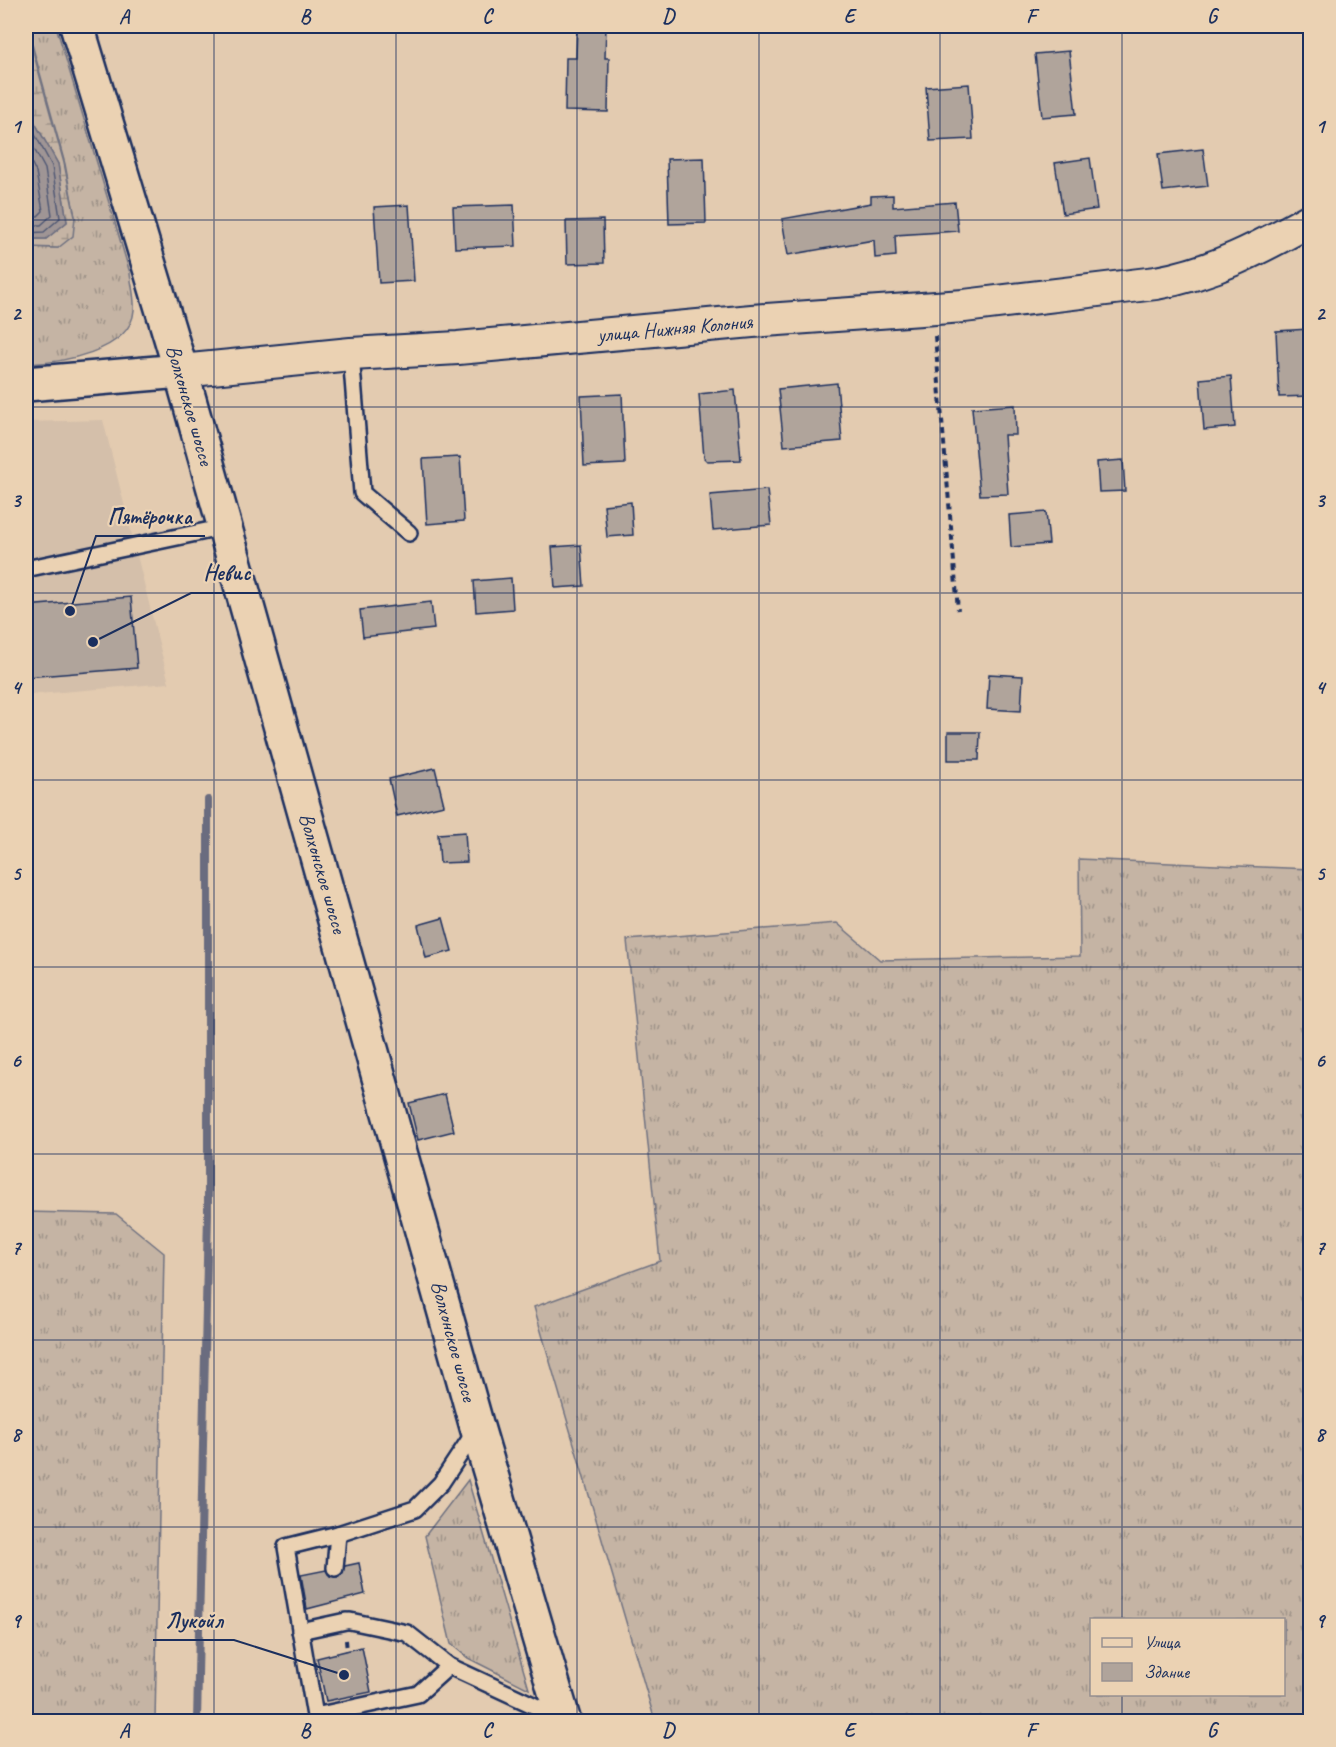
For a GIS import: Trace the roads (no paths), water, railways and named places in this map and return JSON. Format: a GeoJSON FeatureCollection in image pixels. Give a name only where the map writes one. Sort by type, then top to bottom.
{"type":"FeatureCollection","features":[{"type":"Feature","properties":{"kind":"main road","name":"Волхонское шоссе"},"geometry":{"type":"LineString","coordinates":[[76,26],[181,371],[477,1427],[564,1720]]}},
{"type":"Feature","properties":{"kind":"main road","name":"улица Нижняя Колония"},"geometry":{"type":"LineString","coordinates":[[26,384],[181,371]]}},
{"type":"Feature","properties":{"kind":"street","name":"улица Нижняя Колония"},"geometry":{"type":"LineString","coordinates":[[181,371],[351,354],[458,348],[752,321],[933,308],[1120,288],[1187,277],[1226,264],[1311,220]]}},
{"type":"Feature","properties":{"kind":"lane"},"geometry":{"type":"LineString","coordinates":[[351,354],[362,493],[409,533]]}},
{"type":"Feature","properties":{"kind":"lane"},"geometry":{"type":"LineString","coordinates":[[30,568],[225,527]]}},
{"type":"Feature","properties":{"kind":"lane"},"geometry":{"type":"LineString","coordinates":[[449,1666],[418,1694],[315,1716],[286,1547],[338,1534],[415,1509],[441,1482],[477,1427]]}},
{"type":"Feature","properties":{"kind":"lane"},"geometry":{"type":"LineString","coordinates":[[335,1568],[338,1534]]}},
{"type":"Feature","properties":{"kind":"lane"},"geometry":{"type":"LineString","coordinates":[[300,1631],[348,1621],[407,1634],[449,1666],[564,1720]]}},
{"type":"Feature","properties":{"kind":"water"},"geometry":{"type":"Polygon","coordinates":[[[26,56],[29,72],[30,114],[58,164],[67,222],[46,239],[26,239],[26,56]]]}},
{"type":"Feature","properties":{"kind":"waterway"},"geometry":{"type":"LineString","coordinates":[[197,1722],[208,1214],[208,800]]}},
{"type":"Feature","properties":{"kind":"place","name":"Пятёрочка"},"geometry":{"type":"Point","coordinates":[70,611]}},
{"type":"Feature","properties":{"kind":"place","name":"Невис"},"geometry":{"type":"Point","coordinates":[93,642]}},
{"type":"Feature","properties":{"kind":"place","name":"Лукойл"},"geometry":{"type":"Point","coordinates":[344,1675]}}]}
